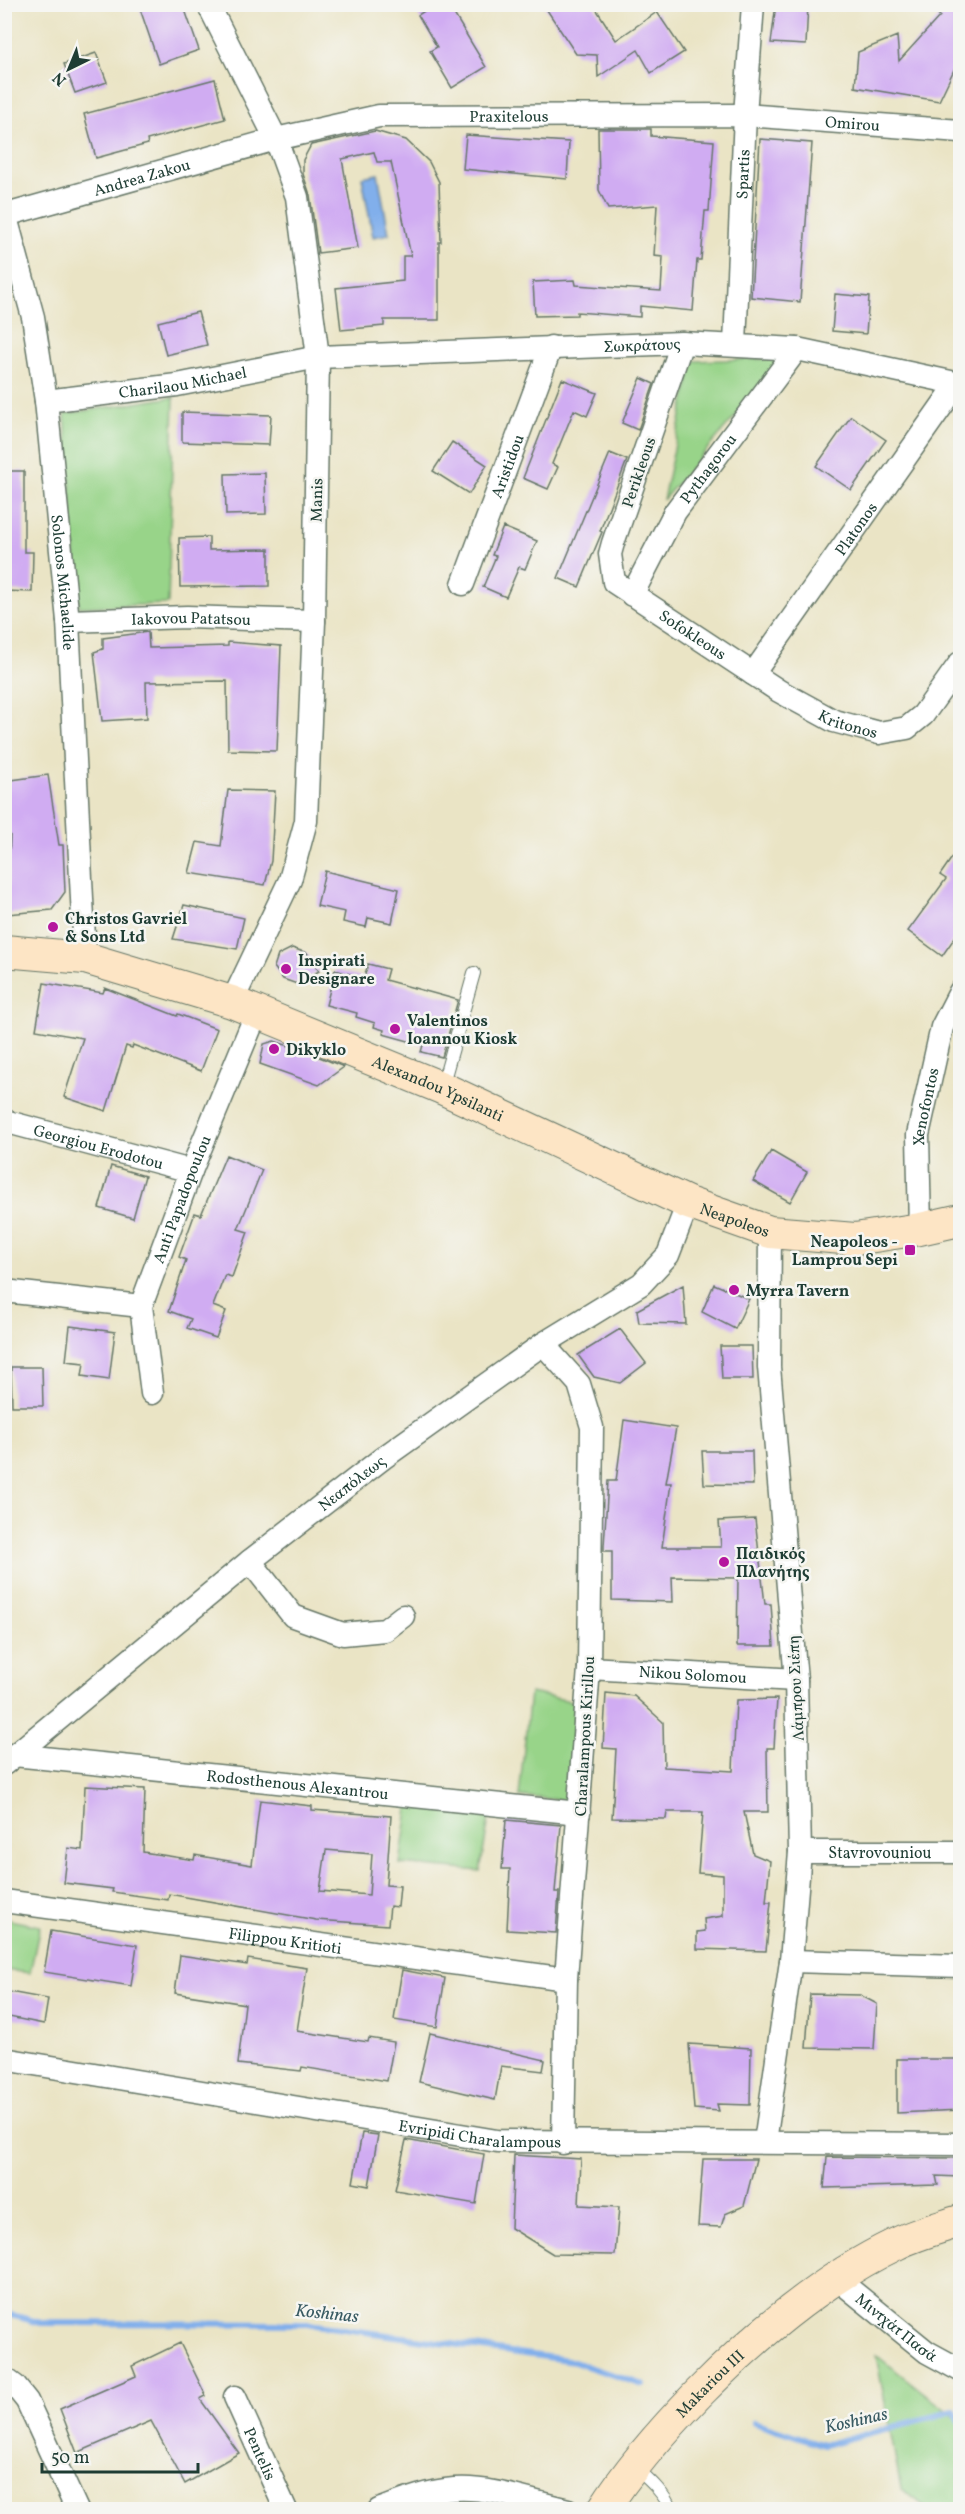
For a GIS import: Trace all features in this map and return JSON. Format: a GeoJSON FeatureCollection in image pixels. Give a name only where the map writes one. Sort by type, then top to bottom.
{"type":"FeatureCollection","features":[{"type":"Feature","properties":{"kind":"main road","name":"Alexandou Ypsilanti"},"geometry":{"type":"LineString","coordinates":[[4,951],[85,958],[245,1007],[442,1088],[688,1203]]}},
{"type":"Feature","properties":{"kind":"main road","name":"Neapoleos"},"geometry":{"type":"LineString","coordinates":[[688,1203],[770,1232],[855,1239],[960,1220]]}},
{"type":"Feature","properties":{"kind":"main road","name":"Makariou III"},"geometry":{"type":"LineString","coordinates":[[603,2510],[633,2465],[676,2417],[739,2352],[776,2321],[836,2278],[897,2243],[960,2221]]}},
{"type":"Feature","properties":{"kind":"street","name":"Manis"},"geometry":{"type":"LineString","coordinates":[[208,4],[276,139],[297,197],[318,357],[314,621],[306,821],[290,880],[245,1007]]}},
{"type":"Feature","properties":{"kind":"street","name":"Spartis"},"geometry":{"type":"LineString","coordinates":[[735,344],[745,116],[753,4]]}},
{"type":"Feature","properties":{"kind":"street","name":"Praxitelous"},"geometry":{"type":"LineString","coordinates":[[276,139],[380,116],[745,116]]}},
{"type":"Feature","properties":{"kind":"street","name":"Omirou"},"geometry":{"type":"LineString","coordinates":[[745,116],[960,131]]}},
{"type":"Feature","properties":{"kind":"street","name":"Andrea Zakou"},"geometry":{"type":"LineString","coordinates":[[5,212],[276,139]]}},
{"type":"Feature","properties":{"kind":"street","name":"Solonos Michaelide"},"geometry":{"type":"LineString","coordinates":[[5,212],[11,255],[33,317],[46,401],[68,621],[85,958]]}},
{"type":"Feature","properties":{"kind":"street","name":"Σωκράτους"},"geometry":{"type":"LineString","coordinates":[[318,357],[682,343],[735,344],[797,349],[959,383]]}},
{"type":"Feature","properties":{"kind":"street","name":"Perikleous"},"geometry":{"type":"LineString","coordinates":[[632,595],[614,582],[610,554],[682,343]]}},
{"type":"Feature","properties":{"kind":"street","name":"Aristidou"},"geometry":{"type":"LineString","coordinates":[[463,584],[551,348]]}},
{"type":"Feature","properties":{"kind":"street","name":"Pythagorou"},"geometry":{"type":"LineString","coordinates":[[632,595],[675,512],[797,349]]}},
{"type":"Feature","properties":{"kind":"street","name":"Charilaou Michael"},"geometry":{"type":"LineString","coordinates":[[46,401],[177,386],[318,357]]}},
{"type":"Feature","properties":{"kind":"street","name":"Platonos"},"geometry":{"type":"LineString","coordinates":[[753,674],[959,383]]}},
{"type":"Feature","properties":{"kind":"street","name":"Sofokleous"},"geometry":{"type":"LineString","coordinates":[[632,595],[753,674]]}},
{"type":"Feature","properties":{"kind":"street","name":"Iakovou Patatsou"},"geometry":{"type":"LineString","coordinates":[[68,621],[187,617],[314,621]]}},
{"type":"Feature","properties":{"kind":"street","name":"Kritonos"},"geometry":{"type":"LineString","coordinates":[[753,674],[834,721],[879,734],[907,729],[922,715],[960,663]]}},
{"type":"Feature","properties":{"kind":"street","name":"Xenofontos"},"geometry":{"type":"LineString","coordinates":[[920,1229],[918,1135],[942,1027],[960,992]]}},
{"type":"Feature","properties":{"kind":"street","name":"Anti Papadopoulou"},"geometry":{"type":"LineString","coordinates":[[152,1393],[141,1306],[191,1171],[245,1007]]}},
{"type":"Feature","properties":{"kind":"street","name":"Georgiou Erodotou"},"geometry":{"type":"LineString","coordinates":[[4,1121],[191,1171]]}},
{"type":"Feature","properties":{"kind":"street","name":"Νεαπόλεως"},"geometry":{"type":"LineString","coordinates":[[9,1759],[250,1561],[383,1458],[543,1344],[641,1284],[668,1255],[688,1203]]}},
{"type":"Feature","properties":{"kind":"street","name":"Λάμπρου Σιέπη"},"geometry":{"type":"LineString","coordinates":[[765,2142],[791,1960],[800,1852],[796,1680],[769,1367],[770,1232]]}},
{"type":"Feature","properties":{"kind":"street"},"geometry":{"type":"LineString","coordinates":[[4,1292],[141,1306]]}},
{"type":"Feature","properties":{"kind":"street","name":"Charalampous Kirillou"},"geometry":{"type":"LineString","coordinates":[[543,1344],[579,1384],[592,1427],[589,1668],[566,1979],[563,2143]]}},
{"type":"Feature","properties":{"kind":"street"},"geometry":{"type":"LineString","coordinates":[[250,1561],[293,1616],[343,1634],[385,1630],[403,1616]]}},
{"type":"Feature","properties":{"kind":"street","name":"Nikou Solomou"},"geometry":{"type":"LineString","coordinates":[[589,1668],[796,1680]]}},
{"type":"Feature","properties":{"kind":"street","name":"Rodosthenous Alexantrou"},"geometry":{"type":"LineString","coordinates":[[9,1759],[579,1813]]}},
{"type":"Feature","properties":{"kind":"street","name":"Stavrovouniou"},"geometry":{"type":"LineString","coordinates":[[800,1852],[960,1852]]}},
{"type":"Feature","properties":{"kind":"street","name":"Filippou Kritioti"},"geometry":{"type":"LineString","coordinates":[[4,1902],[566,1979]]}},
{"type":"Feature","properties":{"kind":"street"},"geometry":{"type":"LineString","coordinates":[[791,1960],[960,1966]]}},
{"type":"Feature","properties":{"kind":"street","name":"Evripidi Charalampous"},"geometry":{"type":"LineString","coordinates":[[4,2059],[497,2141],[960,2144]]}},
{"type":"Feature","properties":{"kind":"street","name":"Μιντχάτ Πασά"},"geometry":{"type":"LineString","coordinates":[[836,2278],[927,2352],[960,2370]]}},
{"type":"Feature","properties":{"kind":"street"},"geometry":{"type":"LineString","coordinates":[[4,2378],[15,2386],[27,2401],[77,2510]]}},
{"type":"Feature","properties":{"kind":"street","name":"Pentelis"},"geometry":{"type":"LineString","coordinates":[[235,2397],[286,2510]]}},
{"type":"Feature","properties":{"kind":"street"},"geometry":{"type":"LineString","coordinates":[[379,2510],[429,2493],[455,2489],[497,2494],[567,2510]]}},
{"type":"Feature","properties":{"kind":"lane"},"geometry":{"type":"LineString","coordinates":[[442,1088],[474,974]]}},
{"type":"Feature","properties":{"kind":"lane"},"geometry":{"type":"LineString","coordinates":[[633,2465],[653,2483],[668,2501],[671,2510]]}},
{"type":"Feature","properties":{"kind":"green space"},"geometry":{"type":"Polygon","coordinates":[[[786,358],[663,500],[693,361],[786,358]]]}},
{"type":"Feature","properties":{"kind":"green space"},"geometry":{"type":"Polygon","coordinates":[[[174,397],[168,604],[79,607],[65,414],[174,397]]]}},
{"type":"Feature","properties":{"kind":"green space"},"geometry":{"type":"Polygon","coordinates":[[[530,1693],[576,1702],[569,1801],[519,1796],[530,1693]]]}},
{"type":"Feature","properties":{"kind":"green space"},"geometry":{"type":"Polygon","coordinates":[[[409,1802],[490,1812],[480,1871],[400,1864],[409,1802]]]}},
{"type":"Feature","properties":{"kind":"green space"},"geometry":{"type":"Polygon","coordinates":[[[4,1919],[40,1926],[30,1973],[5,1970],[4,1919]]]}},
{"type":"Feature","properties":{"kind":"green space"},"geometry":{"type":"Polygon","coordinates":[[[876,2355],[960,2421],[960,2509],[928,2509],[901,2488],[876,2355]]]}},
{"type":"Feature","properties":{"kind":"water"},"geometry":{"type":"Polygon","coordinates":[[[378,174],[389,234],[373,237],[362,177],[378,174]]]}},
{"type":"Feature","properties":{"kind":"building"},"geometry":{"type":"Polygon","coordinates":[[[153,4],[183,4],[199,50],[159,64],[140,9],[153,4]]]}},
{"type":"Feature","properties":{"kind":"building"},"geometry":{"type":"Polygon","coordinates":[[[435,4],[448,4],[486,67],[452,88],[430,51],[437,47],[418,15],[435,4]]]}},
{"type":"Feature","properties":{"kind":"building"},"geometry":{"type":"Polygon","coordinates":[[[543,4],[593,4],[616,40],[657,12],[684,52],[651,73],[638,50],[598,77],[597,55],[576,54],[543,4]]]}},
{"type":"Feature","properties":{"kind":"building"},"geometry":{"type":"Polygon","coordinates":[[[776,4],[808,4],[806,45],[771,43],[776,4]]]}},
{"type":"Feature","properties":{"kind":"building"},"geometry":{"type":"Polygon","coordinates":[[[928,4],[960,4],[960,57],[939,101],[855,87],[858,52],[897,36],[899,61],[940,16],[928,4]]]}},
{"type":"Feature","properties":{"kind":"building"},"geometry":{"type":"Polygon","coordinates":[[[96,53],[107,82],[75,93],[64,64],[96,53]]]}},
{"type":"Feature","properties":{"kind":"building"},"geometry":{"type":"Polygon","coordinates":[[[215,79],[225,119],[147,140],[148,144],[96,158],[84,114],[215,79]]]}},
{"type":"Feature","properties":{"kind":"building"},"geometry":{"type":"Polygon","coordinates":[[[598,129],[651,129],[651,136],[714,141],[709,211],[705,211],[701,260],[697,260],[693,311],[640,306],[640,317],[577,312],[577,315],[535,316],[533,282],[575,280],[576,285],[661,291],[663,257],[654,256],[657,205],[608,209],[599,190],[598,129]]]}},
{"type":"Feature","properties":{"kind":"building"},"geometry":{"type":"Polygon","coordinates":[[[375,131],[406,140],[429,162],[439,182],[441,242],[439,242],[439,320],[384,320],[384,326],[341,330],[336,288],[403,281],[403,256],[411,256],[391,162],[377,162],[374,152],[342,159],[358,248],[318,253],[310,195],[303,174],[303,160],[311,145],[375,131]]]}},
{"type":"Feature","properties":{"kind":"building"},"geometry":{"type":"Polygon","coordinates":[[[466,135],[569,142],[567,179],[463,169],[466,135]]]}},
{"type":"Feature","properties":{"kind":"building"},"geometry":{"type":"Polygon","coordinates":[[[760,139],[812,143],[800,302],[751,297],[760,139]]]}},
{"type":"Feature","properties":{"kind":"building"},"geometry":{"type":"Polygon","coordinates":[[[835,294],[869,297],[866,334],[832,331],[835,294]]]}},
{"type":"Feature","properties":{"kind":"building"},"geometry":{"type":"Polygon","coordinates":[[[198,312],[207,345],[166,355],[158,322],[198,312]]]}},
{"type":"Feature","properties":{"kind":"building"},"geometry":{"type":"Polygon","coordinates":[[[641,378],[654,384],[638,430],[622,423],[641,378]]]}},
{"type":"Feature","properties":{"kind":"building"},"geometry":{"type":"Polygon","coordinates":[[[562,379],[597,393],[587,416],[574,410],[552,464],[558,467],[548,489],[523,478],[562,379]]]}},
{"type":"Feature","properties":{"kind":"building"},"geometry":{"type":"Polygon","coordinates":[[[182,412],[271,415],[269,445],[182,442],[182,412]]]}},
{"type":"Feature","properties":{"kind":"building"},"geometry":{"type":"Polygon","coordinates":[[[851,416],[886,440],[851,490],[816,466],[851,416]]]}},
{"type":"Feature","properties":{"kind":"building"},"geometry":{"type":"Polygon","coordinates":[[[452,442],[487,465],[469,494],[433,471],[452,442]]]}},
{"type":"Feature","properties":{"kind":"building"},"geometry":{"type":"Polygon","coordinates":[[[610,453],[627,460],[600,531],[602,532],[579,587],[558,578],[610,453]]]}},
{"type":"Feature","properties":{"kind":"building"},"geometry":{"type":"Polygon","coordinates":[[[4,471],[24,471],[24,552],[33,552],[32,592],[4,591],[4,471]]]}},
{"type":"Feature","properties":{"kind":"building"},"geometry":{"type":"Polygon","coordinates":[[[265,473],[266,514],[226,515],[225,474],[265,473]]]}},
{"type":"Feature","properties":{"kind":"building"},"geometry":{"type":"Polygon","coordinates":[[[503,527],[537,541],[525,569],[519,567],[506,597],[483,587],[496,556],[492,555],[503,527]]]}},
{"type":"Feature","properties":{"kind":"building"},"geometry":{"type":"Polygon","coordinates":[[[209,537],[209,550],[269,549],[269,586],[180,587],[179,538],[209,537]]]}},
{"type":"Feature","properties":{"kind":"building"},"geometry":{"type":"Polygon","coordinates":[[[148,632],[149,648],[228,646],[228,642],[281,646],[277,751],[228,750],[227,681],[146,682],[147,718],[102,721],[94,652],[103,649],[103,638],[148,632]]]}},
{"type":"Feature","properties":{"kind":"building"},"geometry":{"type":"Polygon","coordinates":[[[48,775],[59,845],[63,845],[65,892],[52,910],[7,914],[10,835],[4,836],[4,781],[48,775]]]}},
{"type":"Feature","properties":{"kind":"building"},"geometry":{"type":"Polygon","coordinates":[[[228,790],[275,791],[271,861],[265,885],[189,873],[197,842],[221,846],[228,790]]]}},
{"type":"Feature","properties":{"kind":"building"},"geometry":{"type":"Polygon","coordinates":[[[960,846],[960,930],[942,956],[908,931],[946,879],[940,875],[960,846]]]}},
{"type":"Feature","properties":{"kind":"building"},"geometry":{"type":"Polygon","coordinates":[[[325,871],[399,889],[392,923],[368,918],[366,927],[343,922],[345,912],[317,906],[325,871]]]}},
{"type":"Feature","properties":{"kind":"building"},"geometry":{"type":"Polygon","coordinates":[[[184,905],[244,918],[237,949],[173,939],[184,905]]]}},
{"type":"Feature","properties":{"kind":"building"},"geometry":{"type":"Polygon","coordinates":[[[292,948],[307,953],[319,971],[297,984],[283,979],[274,967],[278,955],[292,948]]]}},
{"type":"Feature","properties":{"kind":"building"},"geometry":{"type":"Polygon","coordinates":[[[368,964],[388,969],[385,980],[458,1000],[442,1057],[421,1052],[423,1045],[383,1034],[384,1030],[374,1027],[375,1023],[356,1017],[357,1013],[326,1005],[335,970],[364,978],[368,964]]]}},
{"type":"Feature","properties":{"kind":"building"},"geometry":{"type":"Polygon","coordinates":[[[44,983],[103,993],[105,988],[217,1029],[201,1071],[133,1045],[132,1048],[126,1046],[106,1111],[64,1097],[83,1038],[36,1030],[44,983]]]}},
{"type":"Feature","properties":{"kind":"building"},"geometry":{"type":"Polygon","coordinates":[[[274,1041],[344,1067],[319,1085],[260,1064],[264,1044],[274,1041]]]}},
{"type":"Feature","properties":{"kind":"building"},"geometry":{"type":"Polygon","coordinates":[[[771,1151],[807,1172],[790,1202],[753,1181],[771,1151]]]}},
{"type":"Feature","properties":{"kind":"building"},"geometry":{"type":"Polygon","coordinates":[[[226,1155],[262,1170],[238,1229],[248,1232],[232,1277],[225,1275],[213,1306],[226,1311],[216,1338],[187,1328],[191,1319],[169,1311],[186,1260],[179,1257],[195,1213],[201,1215],[226,1155]]]}},
{"type":"Feature","properties":{"kind":"building"},"geometry":{"type":"Polygon","coordinates":[[[111,1166],[145,1176],[133,1218],[99,1208],[111,1166]]]}},
{"type":"Feature","properties":{"kind":"building"},"geometry":{"type":"Polygon","coordinates":[[[714,1284],[749,1299],[735,1329],[702,1312],[714,1284]]]}},
{"type":"Feature","properties":{"kind":"building"},"geometry":{"type":"Polygon","coordinates":[[[683,1285],[686,1324],[639,1323],[637,1310],[683,1285]]]}},
{"type":"Feature","properties":{"kind":"building"},"geometry":{"type":"Polygon","coordinates":[[[70,1326],[115,1332],[109,1380],[82,1376],[84,1363],[66,1361],[70,1326]]]}},
{"type":"Feature","properties":{"kind":"building"},"geometry":{"type":"Polygon","coordinates":[[[620,1329],[646,1363],[620,1383],[594,1377],[578,1355],[620,1329]]]}},
{"type":"Feature","properties":{"kind":"building"},"geometry":{"type":"Polygon","coordinates":[[[720,1346],[752,1346],[753,1379],[722,1379],[720,1346]]]}},
{"type":"Feature","properties":{"kind":"building"},"geometry":{"type":"Polygon","coordinates":[[[11,1367],[42,1367],[43,1406],[12,1406],[11,1367]]]}},
{"type":"Feature","properties":{"kind":"building"},"geometry":{"type":"Polygon","coordinates":[[[624,1420],[676,1428],[666,1483],[671,1483],[662,1547],[721,1547],[719,1521],[755,1519],[765,1604],[771,1604],[774,1646],[737,1646],[738,1578],[672,1577],[673,1602],[612,1600],[612,1551],[604,1551],[608,1481],[616,1481],[624,1420]]]}},
{"type":"Feature","properties":{"kind":"building"},"geometry":{"type":"Polygon","coordinates":[[[702,1451],[752,1451],[753,1485],[704,1484],[702,1451]]]}},
{"type":"Feature","properties":{"kind":"building"},"geometry":{"type":"Polygon","coordinates":[[[606,1693],[634,1696],[663,1722],[664,1767],[733,1771],[736,1700],[777,1699],[774,1748],[767,1748],[768,1812],[744,1812],[753,1854],[770,1861],[766,1902],[771,1902],[766,1951],[697,1949],[697,1932],[705,1931],[704,1919],[723,1916],[723,1875],[698,1873],[703,1812],[667,1812],[666,1819],[612,1818],[616,1749],[603,1748],[606,1693]]]}},
{"type":"Feature","properties":{"kind":"building"},"geometry":{"type":"Polygon","coordinates":[[[85,1786],[145,1789],[143,1852],[194,1860],[195,1855],[252,1865],[260,1800],[312,1806],[312,1810],[391,1816],[386,1885],[400,1886],[398,1907],[390,1906],[388,1925],[316,1920],[169,1894],[168,1900],[112,1892],[113,1889],[64,1883],[68,1848],[82,1850],[85,1786]],[[326,1850],[320,1891],[369,1895],[372,1854],[326,1850]]]}},
{"type":"Feature","properties":{"kind":"building"},"geometry":{"type":"Polygon","coordinates":[[[506,1820],[561,1825],[555,1892],[559,1892],[556,1933],[507,1930],[510,1869],[502,1869],[506,1820]]]}},
{"type":"Feature","properties":{"kind":"building"},"geometry":{"type":"Polygon","coordinates":[[[51,1931],[137,1945],[131,1986],[44,1972],[51,1931]]]}},
{"type":"Feature","properties":{"kind":"building"},"geometry":{"type":"Polygon","coordinates":[[[180,1955],[247,1965],[248,1959],[307,1968],[297,2031],[368,2042],[369,2038],[394,2042],[387,2081],[302,2067],[301,2071],[238,2064],[245,2004],[175,1993],[180,1955]]]}},
{"type":"Feature","properties":{"kind":"building"},"geometry":{"type":"Polygon","coordinates":[[[402,1970],[445,1978],[437,2027],[394,2020],[402,1970]]]}},
{"type":"Feature","properties":{"kind":"building"},"geometry":{"type":"Polygon","coordinates":[[[4,1991],[48,1999],[44,2024],[4,2016],[4,1991]]]}},
{"type":"Feature","properties":{"kind":"building"},"geometry":{"type":"Polygon","coordinates":[[[810,1994],[860,1995],[877,2004],[874,2049],[806,2048],[810,1994]]]}},
{"type":"Feature","properties":{"kind":"building"},"geometry":{"type":"Polygon","coordinates":[[[430,2033],[545,2060],[543,2071],[501,2066],[495,2100],[419,2082],[430,2033]]]}},
{"type":"Feature","properties":{"kind":"building"},"geometry":{"type":"Polygon","coordinates":[[[689,2044],[751,2048],[750,2105],[717,2104],[719,2111],[694,2109],[689,2044]]]}},
{"type":"Feature","properties":{"kind":"building"},"geometry":{"type":"Polygon","coordinates":[[[897,2059],[960,2059],[960,2110],[897,2113],[897,2059]]]}},
{"type":"Feature","properties":{"kind":"building"},"geometry":{"type":"Polygon","coordinates":[[[362,2133],[378,2135],[369,2186],[353,2183],[362,2133]]]}},
{"type":"Feature","properties":{"kind":"building"},"geometry":{"type":"Polygon","coordinates":[[[406,2140],[484,2154],[476,2204],[395,2190],[406,2140]]]}},
{"type":"Feature","properties":{"kind":"building"},"geometry":{"type":"Polygon","coordinates":[[[514,2155],[581,2159],[579,2205],[619,2207],[615,2255],[553,2254],[511,2228],[514,2155]]]}},
{"type":"Feature","properties":{"kind":"building"},"geometry":{"type":"Polygon","coordinates":[[[827,2157],[960,2158],[960,2177],[936,2176],[938,2185],[824,2188],[827,2157]]]}},
{"type":"Feature","properties":{"kind":"building"},"geometry":{"type":"Polygon","coordinates":[[[703,2159],[756,2159],[744,2206],[725,2214],[721,2227],[698,2226],[703,2159]]]}},
{"type":"Feature","properties":{"kind":"building"},"geometry":{"type":"Polygon","coordinates":[[[180,2343],[206,2396],[200,2399],[239,2453],[185,2484],[151,2421],[77,2453],[60,2409],[136,2376],[132,2366],[180,2343]]]}},
{"type":"Feature","properties":{"kind":"waterway","name":"Koshinas"},"geometry":{"type":"LineString","coordinates":[[4,2313],[41,2323],[308,2324],[568,2360],[643,2385]]}},
{"type":"Feature","properties":{"kind":"waterway","name":"Koshinas"},"geometry":{"type":"LineString","coordinates":[[754,2422],[823,2445],[954,2411],[960,2421]]}},
{"type":"Feature","properties":{"kind":"place","name":"Christos Gavriel & Sons Ltd"},"geometry":{"type":"Point","coordinates":[53,927]}},
{"type":"Feature","properties":{"kind":"place","name":"Inspirati Designare"},"geometry":{"type":"Point","coordinates":[286,969]}},
{"type":"Feature","properties":{"kind":"place","name":"Valentinos Ioannou Kiosk"},"geometry":{"type":"Point","coordinates":[395,1029]}},
{"type":"Feature","properties":{"kind":"place","name":"Dikyklo"},"geometry":{"type":"Point","coordinates":[274,1049]}},
{"type":"Feature","properties":{"kind":"place","name":"Neapoleos - Lamprou Sepi"},"geometry":{"type":"Point","coordinates":[910,1250]}},
{"type":"Feature","properties":{"kind":"place","name":"Myrra Tavern"},"geometry":{"type":"Point","coordinates":[734,1290]}},
{"type":"Feature","properties":{"kind":"place","name":"Παιδικός Πλανήτης"},"geometry":{"type":"Point","coordinates":[724,1562]}}]}
